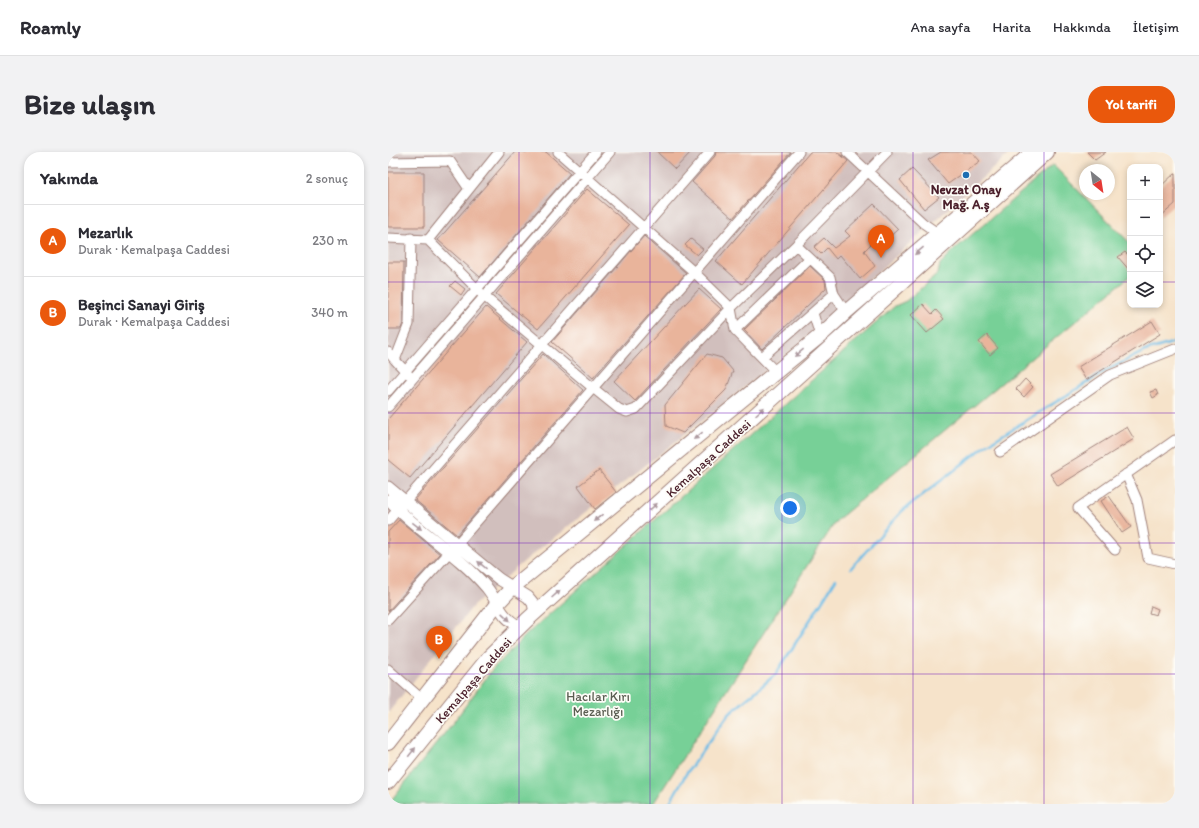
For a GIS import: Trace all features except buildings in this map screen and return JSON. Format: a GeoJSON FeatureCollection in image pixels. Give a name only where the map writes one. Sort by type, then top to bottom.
{"type":"FeatureCollection","features":[{"type":"Feature","properties":{"kind":"main road","name":"Kemalpaşa Caddesi"},"geometry":{"type":"LineString","coordinates":[[389,738],[423,700],[496,605],[514,587],[820,336],[1033,152]]}},
{"type":"Feature","properties":{"kind":"main road","name":"Kemalpaşa Caddesi"},"geometry":{"type":"LineString","coordinates":[[388,782],[490,657],[520,627],[1047,152]]}},
{"type":"Feature","properties":{"kind":"street"},"geometry":{"type":"LineString","coordinates":[[431,152],[431,162]]}},
{"type":"Feature","properties":{"kind":"street"},"geometry":{"type":"LineString","coordinates":[[428,240],[499,152]]}},
{"type":"Feature","properties":{"kind":"street"},"geometry":{"type":"LineString","coordinates":[[558,152],[694,272],[731,308],[735,330],[776,372]]}},
{"type":"Feature","properties":{"kind":"street"},"geometry":{"type":"LineString","coordinates":[[388,391],[596,152]]}},
{"type":"Feature","properties":{"kind":"street"},"geometry":{"type":"LineString","coordinates":[[388,407],[485,297],[527,245],[589,178],[610,152]]}},
{"type":"Feature","properties":{"kind":"street"},"geometry":{"type":"LineString","coordinates":[[388,521],[710,152]]}},
{"type":"Feature","properties":{"kind":"street"},"geometry":{"type":"LineString","coordinates":[[388,620],[453,548],[799,152]]}},
{"type":"Feature","properties":{"kind":"street"},"geometry":{"type":"LineString","coordinates":[[847,152],[923,223],[939,234]]}},
{"type":"Feature","properties":{"kind":"street"},"geometry":{"type":"LineString","coordinates":[[388,238],[428,240],[485,297],[593,388],[627,412],[636,409],[731,308],[796,246],[887,152]]}},
{"type":"Feature","properties":{"kind":"street"},"geometry":{"type":"LineString","coordinates":[[388,162],[450,161],[469,189]]}},
{"type":"Feature","properties":{"kind":"street"},"geometry":{"type":"LineString","coordinates":[[395,360],[409,324],[411,238]]}},
{"type":"Feature","properties":{"kind":"street"},"geometry":{"type":"LineString","coordinates":[[796,246],[830,277],[834,294],[846,312]]}},
{"type":"Feature","properties":{"kind":"street"},"geometry":{"type":"LineString","coordinates":[[735,330],[810,258]]}},
{"type":"Feature","properties":{"kind":"street"},"geometry":{"type":"LineString","coordinates":[[762,357],[834,294]]}},
{"type":"Feature","properties":{"kind":"street"},"geometry":{"type":"LineString","coordinates":[[813,313],[820,336]]}},
{"type":"Feature","properties":{"kind":"street"},"geometry":{"type":"LineString","coordinates":[[1000,452],[1110,375],[1175,349]]}},
{"type":"Feature","properties":{"kind":"street"},"geometry":{"type":"LineString","coordinates":[[388,352],[413,379]]}},
{"type":"Feature","properties":{"kind":"street"},"geometry":{"type":"LineString","coordinates":[[1115,550],[1078,508],[1175,440]]}},
{"type":"Feature","properties":{"kind":"street"},"geometry":{"type":"LineString","coordinates":[[1126,474],[1137,500],[1148,558],[1175,564]]}},
{"type":"Feature","properties":{"kind":"street"},"geometry":{"type":"LineString","coordinates":[[388,487],[401,506]]}},
{"type":"Feature","properties":{"kind":"street"},"geometry":{"type":"LineString","coordinates":[[388,500],[401,506],[453,548],[524,594],[533,603],[535,613]]}},
{"type":"Feature","properties":{"kind":"street"},"geometry":{"type":"LineString","coordinates":[[453,548],[487,589],[496,605],[508,619],[520,627]]}},
{"type":"Feature","properties":{"kind":"street"},"geometry":{"type":"LineString","coordinates":[[388,669],[423,700]]}},
{"type":"Feature","properties":{"kind":"shaded area"},"geometry":{"type":"Polygon","coordinates":[[[388,152],[1011,152],[799,344],[528,558],[473,606],[388,713],[388,152]]]}},
{"type":"Feature","properties":{"kind":"green space","name":"Hacılar Kırı Mezarlığı"},"geometry":{"type":"Polygon","coordinates":[[[1053,165],[1079,191],[1079,200],[1088,200],[1127,240],[1127,278],[836,521],[653,804],[388,804],[452,724],[492,670],[527,634],[895,306],[906,301],[938,274],[940,264],[954,250],[1053,165]]]}},
{"type":"Feature","properties":{"kind":"waterway"},"geometry":{"type":"LineString","coordinates":[[851,568],[902,511],[988,444],[1109,369],[1145,351],[1175,342]]}},
{"type":"Feature","properties":{"kind":"waterway"},"geometry":{"type":"LineString","coordinates":[[669,804],[686,774],[728,715],[776,674],[836,579]]}},
{"type":"Feature","properties":{"kind":"place","name":"Nevzat Onay Mağ. A.ş"},"geometry":{"type":"Point","coordinates":[966,175]}},
{"type":"Feature","properties":{"kind":"place","name":"Mezarlık"},"geometry":{"type":"Point","coordinates":[881,258]}},
{"type":"Feature","properties":{"kind":"place","name":"Beşinci Sanayi Giriş"},"geometry":{"type":"Point","coordinates":[439,659]}}]}
